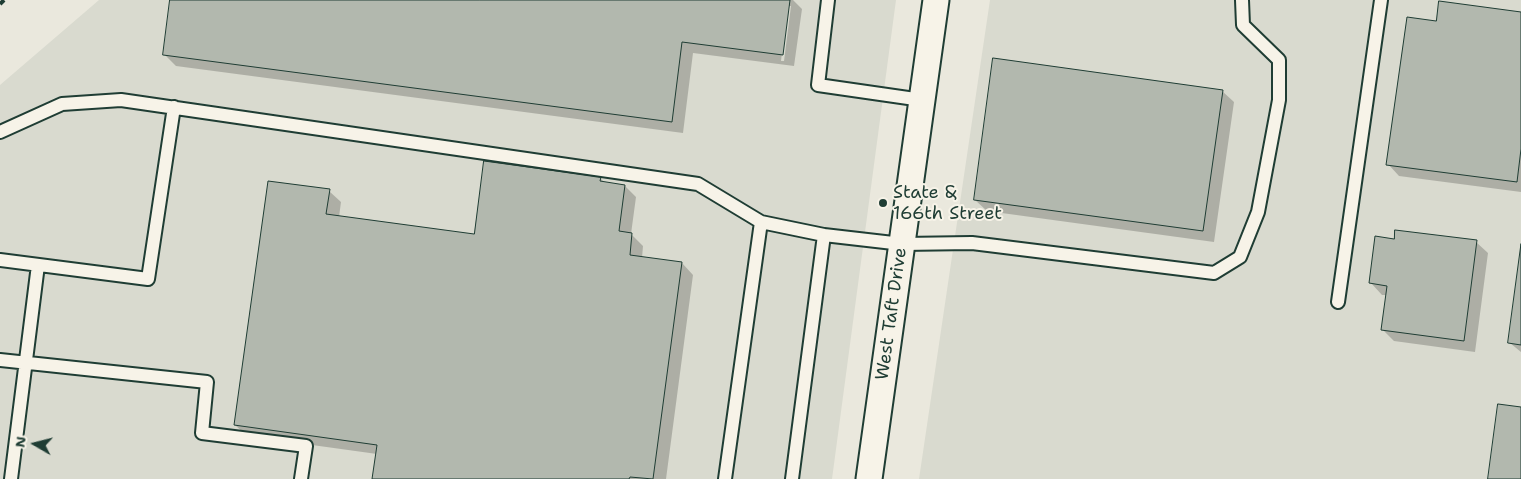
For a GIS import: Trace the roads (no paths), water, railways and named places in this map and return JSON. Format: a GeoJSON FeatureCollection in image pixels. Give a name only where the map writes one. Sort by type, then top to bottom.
{"type":"FeatureCollection","features":[{"type":"Feature","properties":{"kind":"street","name":"West Taft Drive"},"geometry":{"type":"LineString","coordinates":[[869,479],[936,0]]}},
{"type":"Feature","properties":{"kind":"lane"},"geometry":{"type":"LineString","coordinates":[[828,0],[818,85],[922,100]]}},
{"type":"Feature","properties":{"kind":"lane"},"geometry":{"type":"LineString","coordinates":[[0,132],[62,104],[121,100],[698,184],[761,222],[824,234],[902,244],[972,243],[1214,274],[1240,257],[1258,212],[1279,100],[1279,60],[1242,25],[1242,0]]}},
{"type":"Feature","properties":{"kind":"lane"},"geometry":{"type":"LineString","coordinates":[[1338,302],[1381,0]]}},
{"type":"Feature","properties":{"kind":"lane"},"geometry":{"type":"LineString","coordinates":[[0,260],[148,279],[174,108]]}},
{"type":"Feature","properties":{"kind":"lane"},"geometry":{"type":"LineString","coordinates":[[725,479],[761,222]]}},
{"type":"Feature","properties":{"kind":"lane"},"geometry":{"type":"LineString","coordinates":[[792,479],[824,234]]}},
{"type":"Feature","properties":{"kind":"lane"},"geometry":{"type":"LineString","coordinates":[[11,479],[38,265]]}},
{"type":"Feature","properties":{"kind":"lane"},"geometry":{"type":"LineString","coordinates":[[0,360],[207,382],[202,433],[306,446],[301,479]]}},
{"type":"Feature","properties":{"kind":"railway"},"geometry":{"type":"LineString","coordinates":[[0,4],[4,0]]}},
{"type":"Feature","properties":{"kind":"place","name":"State & 166th Street"},"geometry":{"type":"Point","coordinates":[883,203]}}]}
